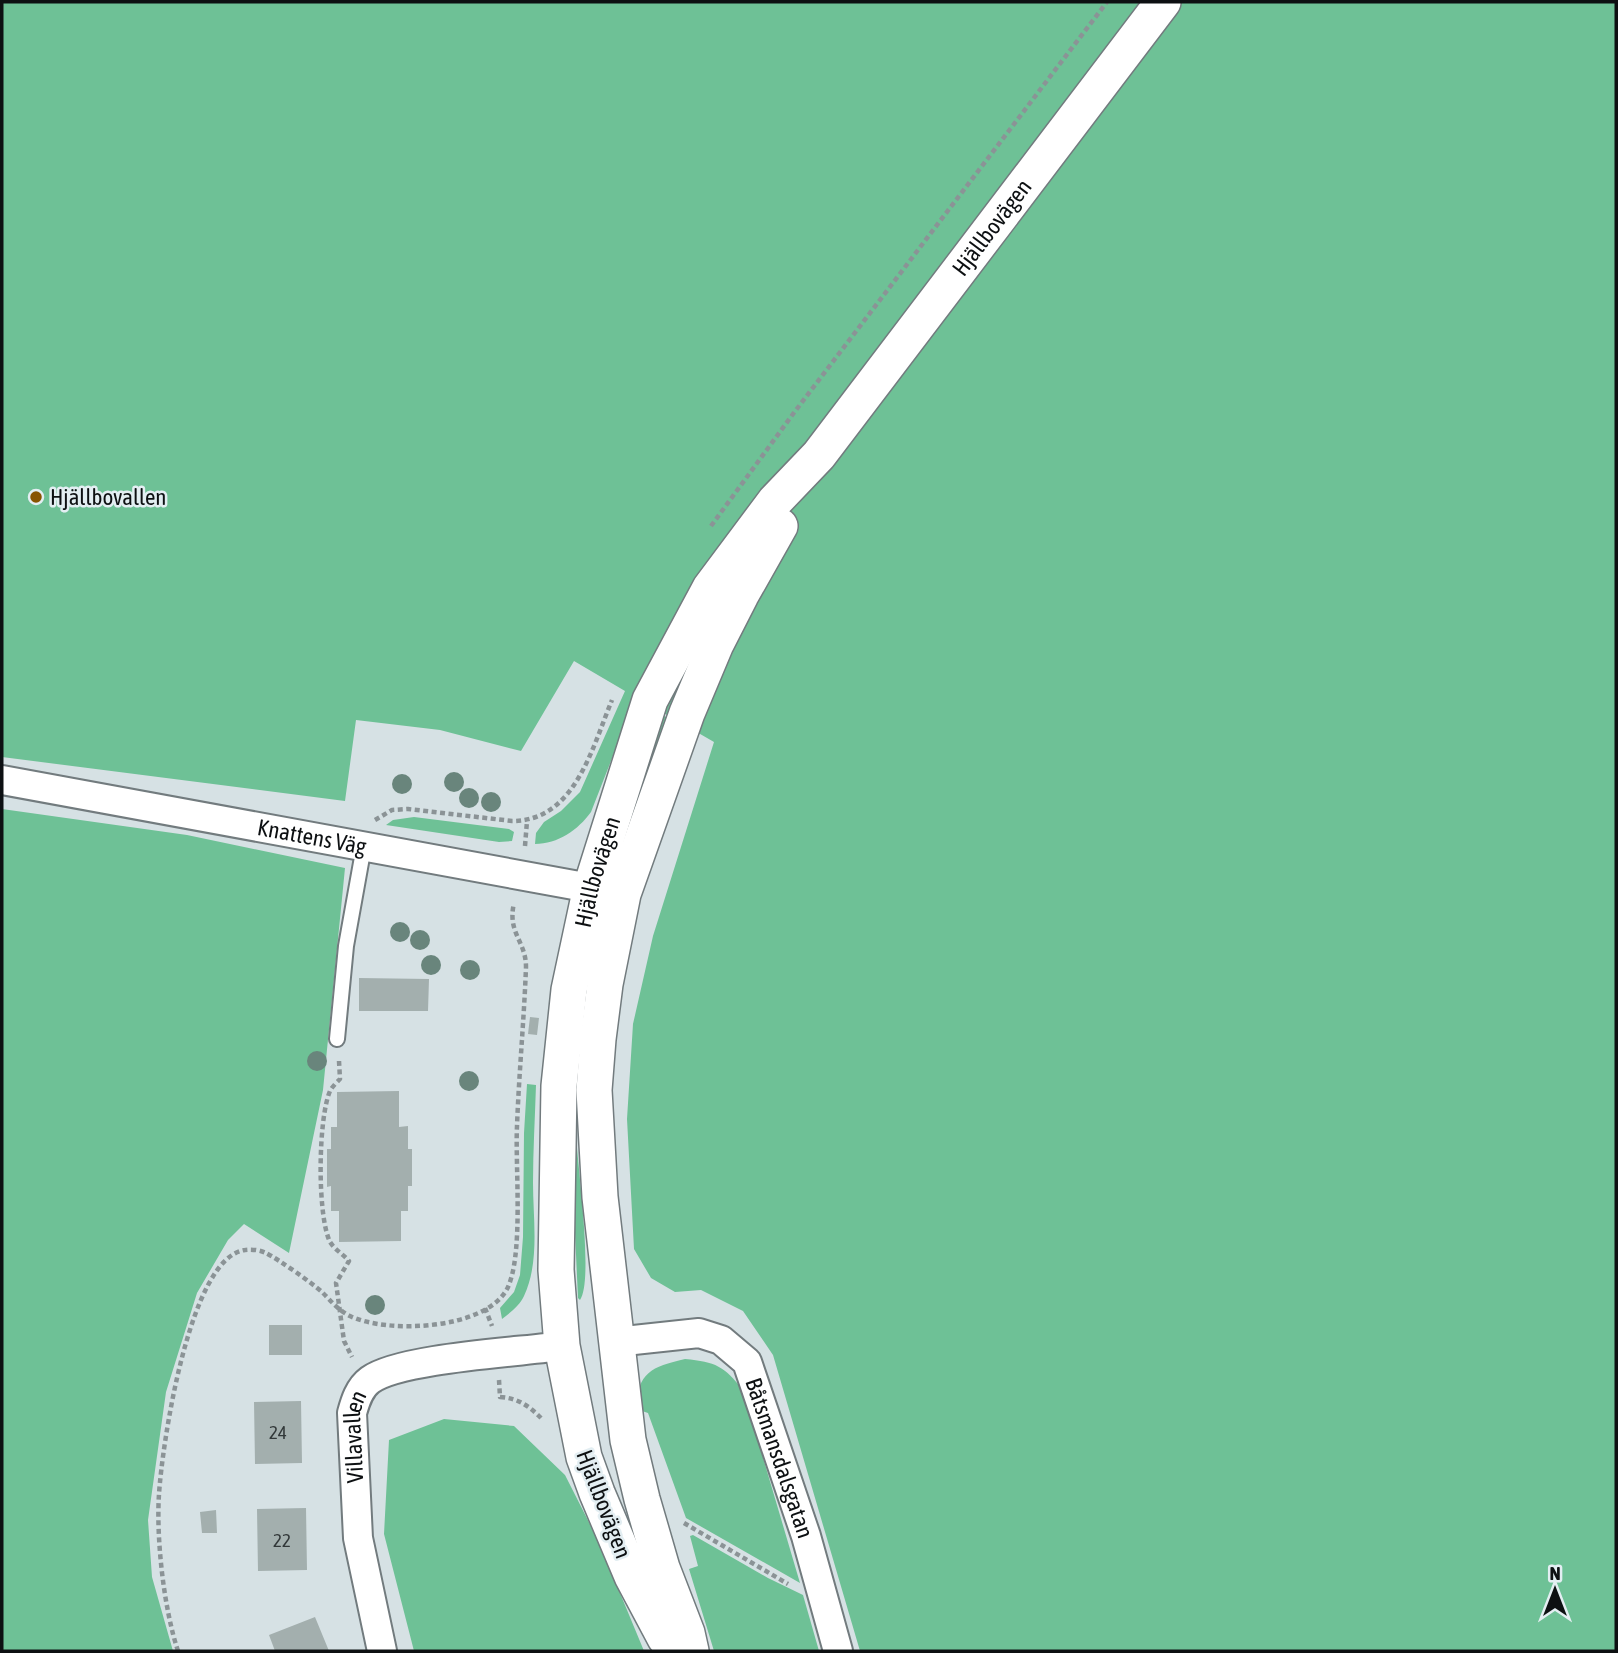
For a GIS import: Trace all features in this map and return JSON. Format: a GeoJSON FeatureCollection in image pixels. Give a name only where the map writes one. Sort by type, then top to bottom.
{"type":"FeatureCollection","features":[{"type":"Feature","properties":{"kind":"street","name":"Hjällbovägen"},"geometry":{"type":"LineString","coordinates":[[676,1651],[665,1638],[632,1576],[597,1493],[582,1448],[562,1346],[556,1270],[559,1086],[569,990],[607,891],[716,644],[819,455],[1163,2]]}},
{"type":"Feature","properties":{"kind":"street","name":"Knattens Väg"},"geometry":{"type":"LineString","coordinates":[[2,780],[607,891]]}},
{"type":"Feature","properties":{"kind":"street","name":"Hjällbovägen"},"geometry":{"type":"LineString","coordinates":[[607,891],[605,984],[594,1090],[600,1197],[615,1342],[628,1440],[642,1499],[662,1568],[687,1633],[691,1651]]}},
{"type":"Feature","properties":{"kind":"street","name":"Båtsmansdalsgatan"},"geometry":{"type":"LineString","coordinates":[[615,1342],[699,1333],[721,1340],[747,1362],[806,1536],[838,1651]]}},
{"type":"Feature","properties":{"kind":"street"},"geometry":{"type":"LineString","coordinates":[[562,1346],[615,1342]]}},
{"type":"Feature","properties":{"kind":"street","name":"Villavallen"},"geometry":{"type":"LineString","coordinates":[[382,1651],[358,1538],[352,1413],[356,1399],[368,1381],[387,1371],[427,1363],[562,1346]]}},
{"type":"Feature","properties":{"kind":"lane"},"geometry":{"type":"LineString","coordinates":[[337,1039],[346,946],[364,846]]}},
{"type":"Feature","properties":{"kind":"path"},"geometry":{"type":"LineString","coordinates":[[706,533],[793,414],[1107,2]]}},
{"type":"Feature","properties":{"kind":"path"},"geometry":{"type":"LineString","coordinates":[[364,846],[370,825],[379,816],[392,810],[408,809],[527,821],[553,808],[574,787],[613,699]]}},
{"type":"Feature","properties":{"kind":"path"},"geometry":{"type":"LineString","coordinates":[[178,1651],[163,1579],[159,1496],[176,1375],[209,1281],[230,1255],[243,1250],[265,1252],[320,1290],[340,1311],[353,1318],[375,1323],[416,1327],[452,1322],[493,1303],[506,1290],[516,1249],[517,1129],[526,967],[523,946],[512,925],[512,911],[526,842],[527,821]]}},
{"type":"Feature","properties":{"kind":"path"},"geometry":{"type":"LineString","coordinates":[[337,1039],[340,1079],[330,1090],[322,1141],[323,1213],[329,1240],[349,1261],[336,1283],[340,1311],[345,1341],[368,1381]]}},
{"type":"Feature","properties":{"kind":"green space"},"geometry":{"type":"Polygon","coordinates":[[[2,2],[1616,2],[1616,1651],[860,1651],[773,1355],[743,1311],[701,1290],[675,1292],[651,1278],[634,1249],[627,1119],[633,1024],[653,936],[714,742],[636,697],[591,812],[567,835],[552,842],[535,844],[536,833],[544,822],[561,811],[580,792],[625,691],[574,661],[521,751],[440,730],[356,720],[345,801],[2,757],[2,2]]]}},
{"type":"Feature","properties":{"kind":"green space"},"geometry":{"type":"Polygon","coordinates":[[[664,716],[668,718],[627,840],[629,801],[664,716]]]}},
{"type":"Feature","properties":{"kind":"green space"},"geometry":{"type":"Polygon","coordinates":[[[2,809],[187,835],[345,868],[323,1090],[289,1253],[244,1224],[228,1240],[197,1293],[166,1392],[148,1520],[152,1577],[173,1651],[2,1651],[2,809]]]}},
{"type":"Feature","properties":{"kind":"green space"},"geometry":{"type":"Polygon","coordinates":[[[414,817],[509,829],[514,832],[512,841],[499,842],[386,825],[393,820],[414,817]]]}},
{"type":"Feature","properties":{"kind":"green space"},"geometry":{"type":"Polygon","coordinates":[[[572,1052],[577,1075],[576,1133],[585,1246],[584,1288],[580,1300],[573,1189],[572,1052]]]}},
{"type":"Feature","properties":{"kind":"green space"},"geometry":{"type":"Polygon","coordinates":[[[527,1084],[536,1085],[534,1255],[524,1296],[502,1319],[500,1308],[514,1292],[520,1275],[527,1084]]]}},
{"type":"Feature","properties":{"kind":"green space"},"geometry":{"type":"Polygon","coordinates":[[[685,1359],[704,1362],[724,1370],[743,1390],[800,1583],[686,1518],[648,1413],[636,1409],[643,1379],[663,1365],[685,1359]]]}},
{"type":"Feature","properties":{"kind":"green space"},"geometry":{"type":"Polygon","coordinates":[[[444,1419],[514,1426],[565,1475],[598,1540],[644,1651],[414,1651],[384,1534],[389,1440],[444,1419]]]}},
{"type":"Feature","properties":{"kind":"green space"},"geometry":{"type":"Polygon","coordinates":[[[693,1535],[803,1595],[819,1651],[714,1651],[689,1569],[698,1566],[690,1536],[693,1535]]]}},
{"type":"Feature","properties":{"kind":"building"},"geometry":{"type":"Polygon","coordinates":[[[359,978],[429,979],[428,1011],[359,1011],[359,978]]]}},
{"type":"Feature","properties":{"kind":"building"},"geometry":{"type":"Polygon","coordinates":[[[530,1017],[539,1018],[537,1035],[528,1034],[530,1017]]]}},
{"type":"Feature","properties":{"kind":"building"},"geometry":{"type":"Polygon","coordinates":[[[399,1091],[399,1127],[408,1126],[408,1149],[412,1149],[412,1186],[408,1186],[408,1211],[401,1211],[401,1241],[339,1242],[339,1211],[331,1211],[331,1186],[327,1187],[327,1149],[331,1149],[331,1127],[337,1127],[337,1092],[399,1091]]]}},
{"type":"Feature","properties":{"kind":"building"},"geometry":{"type":"Polygon","coordinates":[[[269,1325],[302,1325],[302,1355],[269,1355],[269,1325]]]}},
{"type":"Feature","properties":{"kind":"building"},"geometry":{"type":"Polygon","coordinates":[[[301,1401],[302,1463],[255,1464],[254,1402],[301,1401]]]}},
{"type":"Feature","properties":{"kind":"building"},"geometry":{"type":"Polygon","coordinates":[[[306,1508],[307,1570],[258,1571],[257,1509],[306,1508]]]}},
{"type":"Feature","properties":{"kind":"building"},"geometry":{"type":"Polygon","coordinates":[[[216,1510],[217,1533],[202,1533],[200,1512],[216,1510]]]}},
{"type":"Feature","properties":{"kind":"building"},"geometry":{"type":"Polygon","coordinates":[[[315,1617],[329,1651],[275,1651],[269,1635],[315,1617]]]}},
{"type":"Feature","properties":{"kind":"place","name":"Hjällbovallen"},"geometry":{"type":"Point","coordinates":[36,497]}}]}
